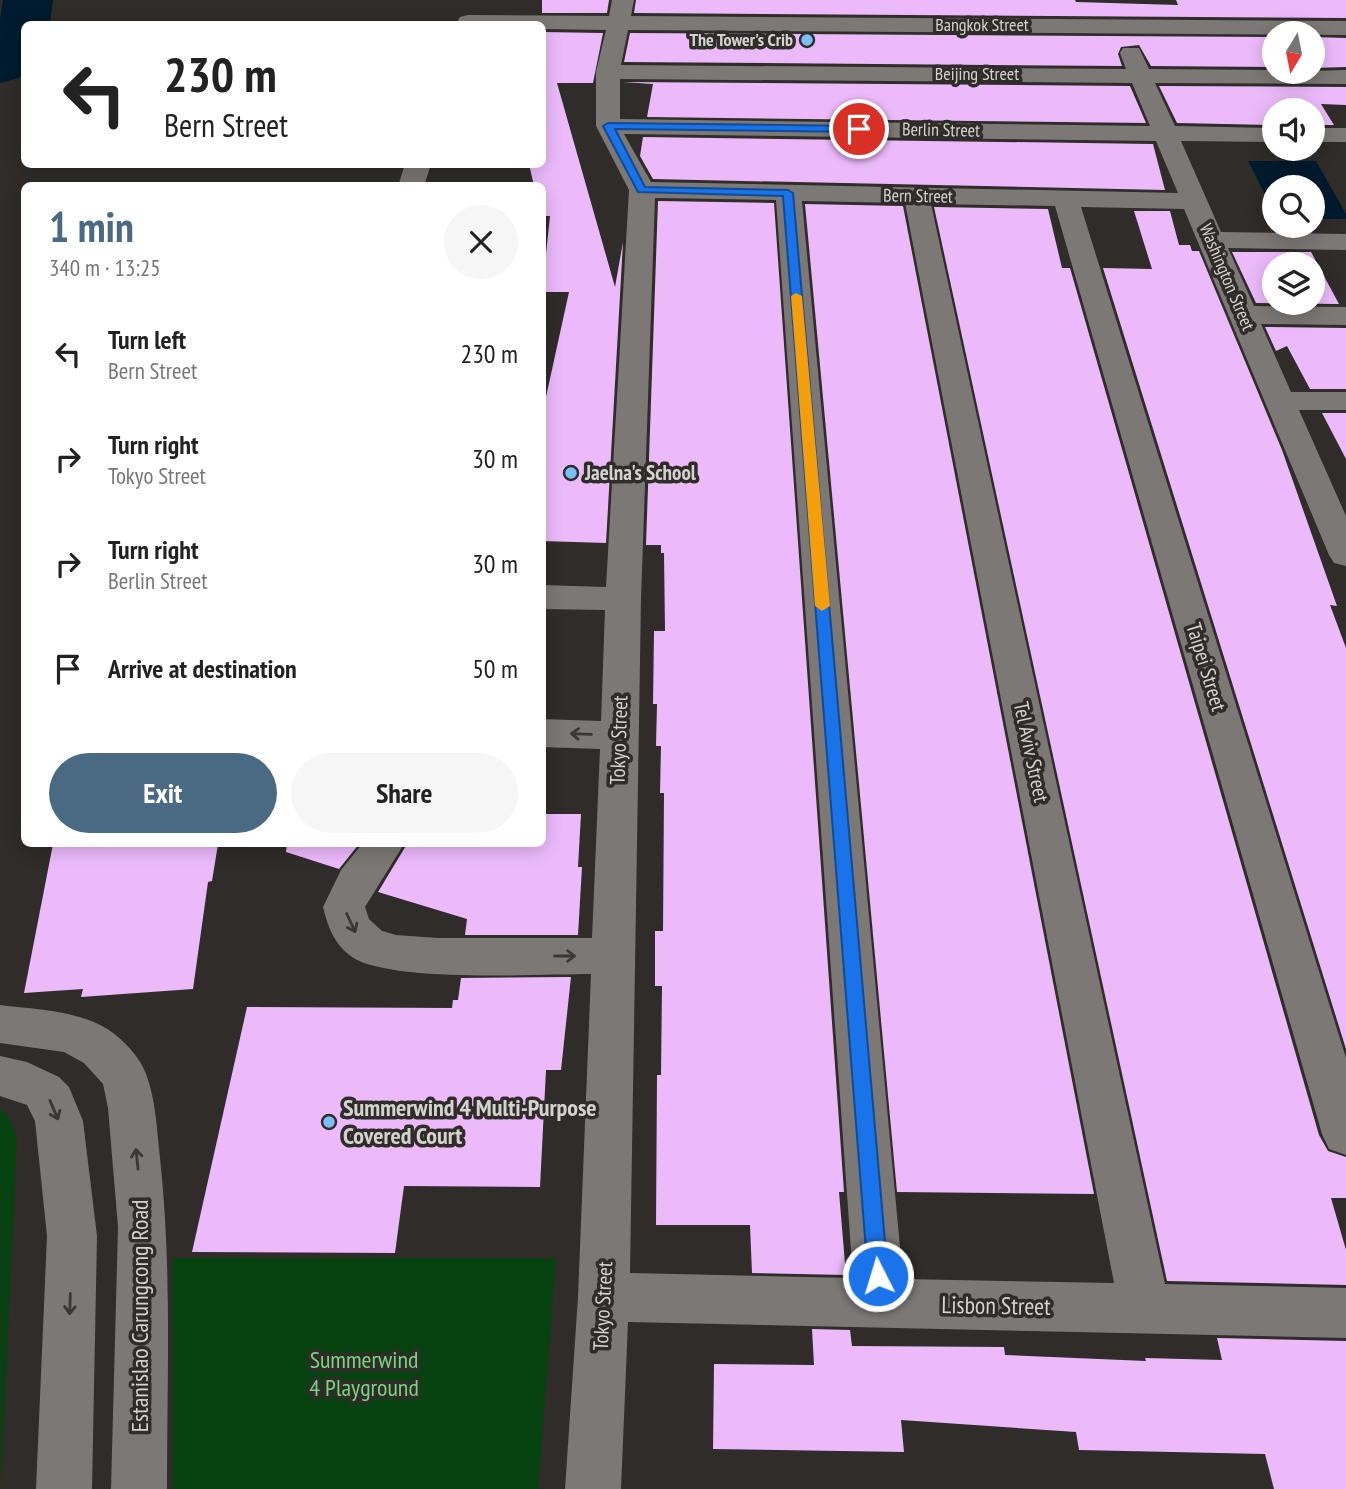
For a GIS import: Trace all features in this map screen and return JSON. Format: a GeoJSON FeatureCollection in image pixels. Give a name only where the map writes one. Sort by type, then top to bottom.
{"type":"FeatureCollection","features":[{"type":"Feature","properties":{"kind":"street","name":"Washington Street"},"geometry":{"type":"LineString","coordinates":[[1109,0],[1280,401],[1334,498],[1346,555]]}},
{"type":"Feature","properties":{"kind":"street","name":"Bangkok Street"},"geometry":{"type":"LineString","coordinates":[[494,21],[621,11],[1120,26],[1346,28]]}},
{"type":"Feature","properties":{"kind":"street"},"geometry":{"type":"LineString","coordinates":[[621,11],[608,72],[608,126],[642,190]]}},
{"type":"Feature","properties":{"kind":"street","name":"Beijing Street"},"geometry":{"type":"LineString","coordinates":[[608,72],[1346,77]]}},
{"type":"Feature","properties":{"kind":"street","name":"Berlin Street"},"geometry":{"type":"LineString","coordinates":[[608,126],[1262,135]]}},
{"type":"Feature","properties":{"kind":"street"},"geometry":{"type":"LineString","coordinates":[[1325,135],[1346,135]]}},
{"type":"Feature","properties":{"kind":"street","name":"Bern Street"},"geometry":{"type":"LineString","coordinates":[[642,190],[1195,201]]}},
{"type":"Feature","properties":{"kind":"street","name":"Tokyo Street"},"geometry":{"type":"LineString","coordinates":[[593,1489],[604,1297],[623,599],[642,190]]}},
{"type":"Feature","properties":{"kind":"street"},"geometry":{"type":"LineString","coordinates":[[788,193],[880,1304]]}},
{"type":"Feature","properties":{"kind":"street","name":"Tel Aviv Street"},"geometry":{"type":"LineString","coordinates":[[916,195],[1145,1309]]}},
{"type":"Feature","properties":{"kind":"street","name":"Taipei Street"},"geometry":{"type":"LineString","coordinates":[[1066,199],[1346,1135]]}},
{"type":"Feature","properties":{"kind":"street"},"geometry":{"type":"LineString","coordinates":[[1211,240],[1346,242]]}},
{"type":"Feature","properties":{"kind":"street"},"geometry":{"type":"LineString","coordinates":[[1244,315],[1346,316]]}},
{"type":"Feature","properties":{"kind":"street"},"geometry":{"type":"LineString","coordinates":[[1280,401],[1346,401]]}},
{"type":"Feature","properties":{"kind":"street"},"geometry":{"type":"LineString","coordinates":[[546,597],[623,599]]}},
{"type":"Feature","properties":{"kind":"street"},"geometry":{"type":"LineString","coordinates":[[546,733],[619,736]]}},
{"type":"Feature","properties":{"kind":"street"},"geometry":{"type":"LineString","coordinates":[[382,847],[356,882],[344,907],[350,928],[368,945],[396,953],[438,956],[613,956]]}},
{"type":"Feature","properties":{"kind":"street","name":"Estanislao Carungcong Road"},"geometry":{"type":"LineString","coordinates":[[0,1024],[71,1034],[100,1049],[124,1076],[131,1108],[143,1227],[139,1489]]}},
{"type":"Feature","properties":{"kind":"street"},"geometry":{"type":"LineString","coordinates":[[0,1076],[27,1082],[43,1091],[53,1102],[59,1121],[72,1236],[64,1489]]}},
{"type":"Feature","properties":{"kind":"street","name":"Lisbon Street"},"geometry":{"type":"LineString","coordinates":[[604,1297],[1346,1313]]}},
{"type":"Feature","properties":{"kind":"green space"},"geometry":{"type":"Polygon","coordinates":[[[0,1110],[7,1114],[17,1136],[1,1489],[0,1110]]]}},
{"type":"Feature","properties":{"kind":"green space","name":"Summerwind 4 Playground"},"geometry":{"type":"Polygon","coordinates":[[[172,1258],[556,1258],[538,1489],[173,1489],[172,1258]]]}},
{"type":"Feature","properties":{"kind":"water"},"geometry":{"type":"Polygon","coordinates":[[[1248,161],[1316,161],[1324,175],[1262,175],[1262,188],[1248,161]]]}},
{"type":"Feature","properties":{"kind":"water"},"geometry":{"type":"Polygon","coordinates":[[[1325,177],[1346,214],[1346,219],[1325,219],[1325,177]]]}},
{"type":"Feature","properties":{"kind":"building"},"geometry":{"type":"Polygon","coordinates":[[[542,0],[609,0],[607,13],[542,13],[542,0]]]}},
{"type":"Feature","properties":{"kind":"building"},"geometry":{"type":"Polygon","coordinates":[[[636,0],[1075,0],[1178,5],[1176,0],[1346,0],[1346,18],[634,13],[636,0]]]}},
{"type":"Feature","properties":{"kind":"building"},"geometry":{"type":"Polygon","coordinates":[[[546,32],[603,33],[593,83],[557,83],[615,287],[623,242],[606,543],[546,541],[546,397],[569,292],[546,292],[550,216],[546,216],[546,182],[533,182],[530,168],[546,168],[546,32]]]}},
{"type":"Feature","properties":{"kind":"building"},"geometry":{"type":"Polygon","coordinates":[[[630,33],[1262,37],[1262,67],[1151,66],[1139,45],[1121,47],[1118,54],[1122,66],[624,62],[630,33]]]}},
{"type":"Feature","properties":{"kind":"building"},"geometry":{"type":"Polygon","coordinates":[[[1325,37],[1346,38],[1346,67],[1325,68],[1325,37]]]}},
{"type":"Feature","properties":{"kind":"building"},"geometry":{"type":"Polygon","coordinates":[[[623,82],[1130,86],[1146,123],[647,117],[653,84],[623,82]]]}},
{"type":"Feature","properties":{"kind":"building"},"geometry":{"type":"Polygon","coordinates":[[[1159,86],[1346,87],[1346,105],[1325,104],[1325,98],[1262,98],[1262,125],[1177,123],[1159,86]]]}},
{"type":"Feature","properties":{"kind":"building"},"geometry":{"type":"Polygon","coordinates":[[[1325,110],[1334,125],[1325,125],[1325,110]]]}},
{"type":"Feature","properties":{"kind":"building"},"geometry":{"type":"Polygon","coordinates":[[[643,137],[1153,144],[1165,190],[653,179],[640,156],[643,137]]]}},
{"type":"Feature","properties":{"kind":"building"},"geometry":{"type":"Polygon","coordinates":[[[658,201],[774,203],[844,1192],[839,1192],[846,1275],[752,1273],[750,1225],[656,1225],[657,1075],[661,1075],[662,986],[655,986],[655,931],[663,931],[664,793],[660,793],[661,746],[656,746],[657,704],[653,704],[654,631],[665,631],[664,553],[661,553],[661,545],[646,545],[658,201]]]}},
{"type":"Feature","properties":{"kind":"building"},"geometry":{"type":"Polygon","coordinates":[[[805,204],[903,206],[1094,1194],[897,1192],[805,204]]]}},
{"type":"Feature","properties":{"kind":"building"},"geometry":{"type":"Polygon","coordinates":[[[934,207],[1048,209],[1062,268],[1070,268],[1319,1135],[1328,1151],[1346,1157],[1346,1198],[1331,1198],[1346,1250],[1346,1285],[1167,1281],[934,207]]]}},
{"type":"Feature","properties":{"kind":"building"},"geometry":{"type":"Polygon","coordinates":[[[1134,211],[1170,211],[1179,245],[1190,245],[1192,251],[1199,251],[1282,450],[1337,606],[1330,605],[1346,648],[1346,1049],[1103,268],[1152,269],[1134,211]]]}},
{"type":"Feature","properties":{"kind":"building"},"geometry":{"type":"Polygon","coordinates":[[[1232,252],[1262,252],[1262,303],[1256,303],[1232,252]]]}},
{"type":"Feature","properties":{"kind":"building"},"geometry":{"type":"Polygon","coordinates":[[[1325,278],[1339,304],[1325,304],[1325,278]]]}},
{"type":"Feature","properties":{"kind":"building"},"geometry":{"type":"Polygon","coordinates":[[[1265,327],[1346,328],[1346,389],[1310,389],[1287,346],[1276,351],[1265,327]]]}},
{"type":"Feature","properties":{"kind":"building"},"geometry":{"type":"Polygon","coordinates":[[[1322,413],[1346,413],[1346,459],[1322,413]]]}},
{"type":"Feature","properties":{"kind":"building"},"geometry":{"type":"Polygon","coordinates":[[[546,814],[581,814],[578,867],[582,867],[578,935],[465,935],[467,919],[378,892],[405,847],[546,847],[546,814]]]}},
{"type":"Feature","properties":{"kind":"building"},"geometry":{"type":"Polygon","coordinates":[[[52,847],[218,847],[212,881],[208,882],[193,989],[81,997],[83,989],[24,993],[52,847]]]}},
{"type":"Feature","properties":{"kind":"building"},"geometry":{"type":"Polygon","coordinates":[[[287,847],[357,847],[339,869],[286,852],[287,847]]]}},
{"type":"Feature","properties":{"kind":"building","name":"Summerwind 4 Multi-Purpose Covered Court"},"geometry":{"type":"Polygon","coordinates":[[[571,977],[561,1070],[546,1070],[540,1187],[404,1186],[395,1253],[192,1252],[247,1007],[452,1008],[453,1000],[458,1000],[461,978],[571,977]]]}},
{"type":"Feature","properties":{"kind":"building"},"geometry":{"type":"Polygon","coordinates":[[[812,1329],[850,1330],[852,1346],[1004,1347],[1005,1355],[1146,1361],[1145,1358],[1222,1360],[1217,1338],[1346,1341],[1346,1489],[1274,1489],[1265,1454],[1079,1450],[1076,1432],[901,1420],[904,1452],[713,1449],[714,1364],[814,1365],[812,1329]]]}},
{"type":"Feature","properties":{"kind":"waterway"},"geometry":{"type":"LineString","coordinates":[[25,21],[28,0]]}},
{"type":"Feature","properties":{"kind":"waterway"},"geometry":{"type":"LineString","coordinates":[[0,67],[11,54],[21,33]]}},
{"type":"Feature","properties":{"kind":"slow traffic"},"geometry":{"type":"LineString","coordinates":[[796,296],[822,606]]}},
{"type":"Feature","properties":{"kind":"place","name":"The Tower's Crib"},"geometry":{"type":"Point","coordinates":[807,40]}},
{"type":"Feature","properties":{"kind":"place","name":"Jaelna's School"},"geometry":{"type":"Point","coordinates":[571,473]}},
{"type":"Feature","properties":{"kind":"place","name":"Summerwind 4 Multi-Purpose Covered Court"},"geometry":{"type":"Point","coordinates":[329,1122]}},
{"type":"Feature","properties":{"kind":"route"},"geometry":{"type":"LineString","coordinates":[[859,129],[608,126],[642,190],[788,193],[878,1276]]}}]}
